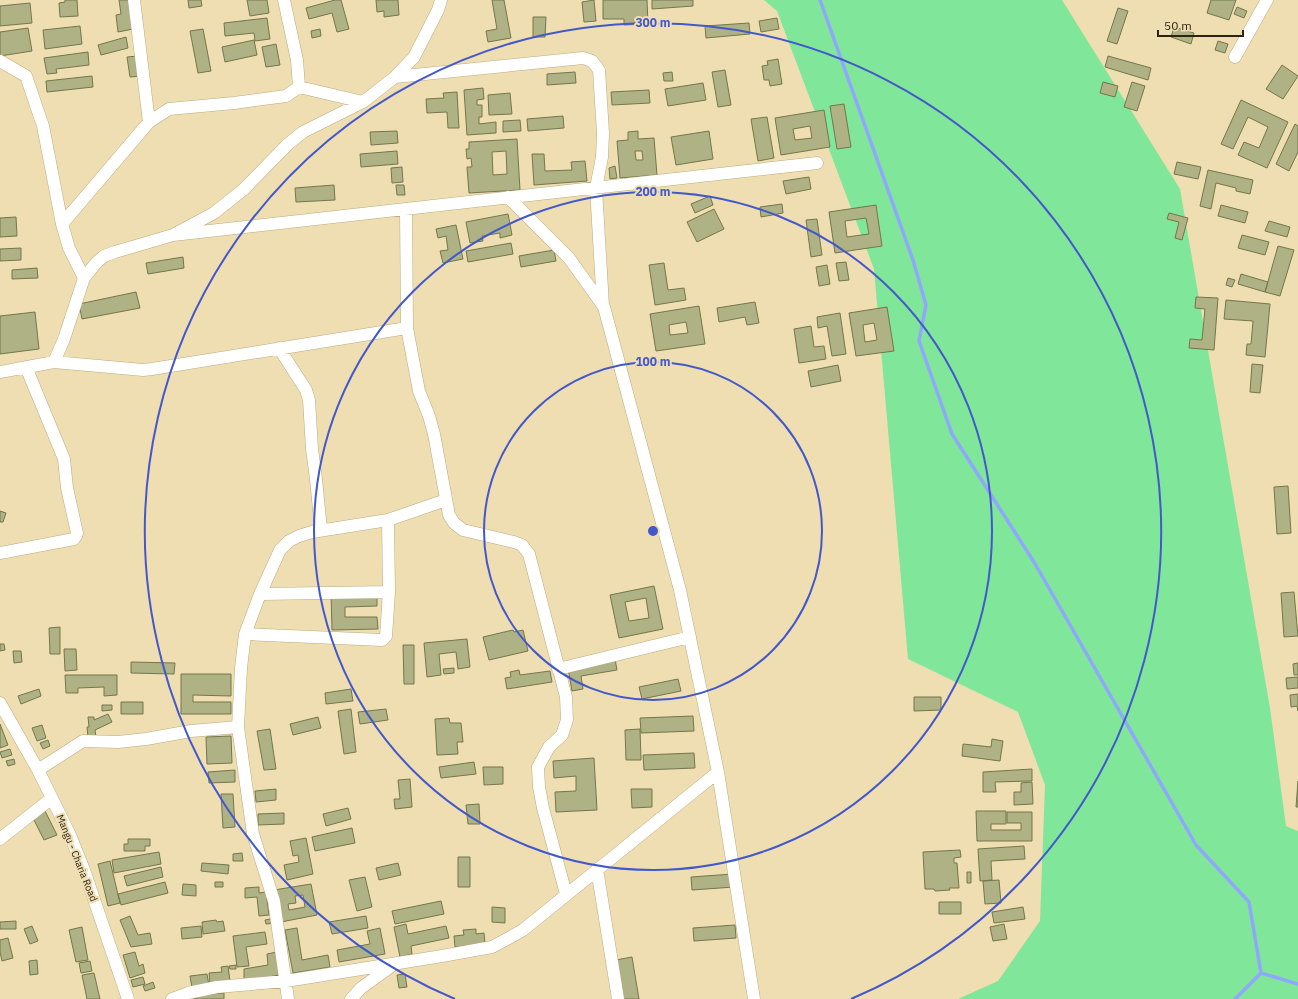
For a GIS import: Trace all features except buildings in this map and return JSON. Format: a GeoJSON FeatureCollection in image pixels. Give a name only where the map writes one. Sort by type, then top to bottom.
{"type":"FeatureCollection","features":[{"type":"Feature","properties":{"kind":"street"},"geometry":{"type":"LineString","coordinates":[[134,0],[149,122]]}},
{"type":"Feature","properties":{"kind":"street"},"geometry":{"type":"LineString","coordinates":[[284,0],[297,60],[299,87]]}},
{"type":"Feature","properties":{"kind":"street"},"geometry":{"type":"LineString","coordinates":[[173,235],[214,213],[244,189],[288,144],[303,132],[362,102],[395,77],[414,57],[438,10],[441,0]]}},
{"type":"Feature","properties":{"kind":"street"},"geometry":{"type":"LineString","coordinates":[[1235,57],[1267,0]]}},
{"type":"Feature","properties":{"kind":"street"},"geometry":{"type":"LineString","coordinates":[[395,77],[583,58],[592,61],[599,70],[603,133],[602,157],[596,188],[604,307],[678,582],[690,637],[718,772],[754,999]]}},
{"type":"Feature","properties":{"kind":"street"},"geometry":{"type":"LineString","coordinates":[[0,61],[26,76],[43,126],[62,224],[69,248],[84,278]]}},
{"type":"Feature","properties":{"kind":"street"},"geometry":{"type":"LineString","coordinates":[[62,224],[149,122],[169,109],[234,103],[286,96],[299,87],[362,102]]}},
{"type":"Feature","properties":{"kind":"street"},"geometry":{"type":"LineString","coordinates":[[54,362],[64,339],[84,278],[96,264],[104,256],[173,235],[817,163]]}},
{"type":"Feature","properties":{"kind":"street"},"geometry":{"type":"LineString","coordinates":[[508,197],[569,258],[604,307]]}},
{"type":"Feature","properties":{"kind":"street"},"geometry":{"type":"LineString","coordinates":[[406,209],[406,328],[419,391],[429,416],[434,434],[449,515],[454,523],[463,530],[514,542],[522,545],[528,554],[566,697],[567,720],[562,735],[549,747],[538,767],[539,787],[542,801],[566,894]]}},
{"type":"Feature","properties":{"kind":"street"},"geometry":{"type":"LineString","coordinates":[[0,372],[54,362],[143,370],[406,328]]}},
{"type":"Feature","properties":{"kind":"street"},"geometry":{"type":"LineString","coordinates":[[279,348],[306,390],[309,400],[312,456],[321,530]]}},
{"type":"Feature","properties":{"kind":"street"},"geometry":{"type":"LineString","coordinates":[[0,553],[74,538],[77,533],[64,459],[26,368]]}},
{"type":"Feature","properties":{"kind":"street"},"geometry":{"type":"LineString","coordinates":[[288,999],[274,901],[253,834],[238,727],[241,668],[245,634],[260,594],[280,550],[289,541],[299,536],[321,530],[388,520],[446,500]]}},
{"type":"Feature","properties":{"kind":"street"},"geometry":{"type":"LineString","coordinates":[[245,634],[382,640],[386,636],[390,592],[388,520]]}},
{"type":"Feature","properties":{"kind":"street"},"geometry":{"type":"LineString","coordinates":[[260,594],[390,592]]}},
{"type":"Feature","properties":{"kind":"street"},"geometry":{"type":"LineString","coordinates":[[558,669],[690,637]]}},
{"type":"Feature","properties":{"kind":"street","name":"Mangu - Charia Road"},"geometry":{"type":"LineString","coordinates":[[1,708],[38,770],[70,835],[84,870],[128,999]]}},
{"type":"Feature","properties":{"kind":"street"},"geometry":{"type":"LineString","coordinates":[[38,770],[83,741],[118,742],[146,739],[191,731],[238,727]]}},
{"type":"Feature","properties":{"kind":"street"},"geometry":{"type":"LineString","coordinates":[[172,999],[188,993],[217,987],[286,980],[395,964],[492,947],[523,930],[718,772]]}},
{"type":"Feature","properties":{"kind":"street"},"geometry":{"type":"LineString","coordinates":[[0,840],[52,798]]}},
{"type":"Feature","properties":{"kind":"street"},"geometry":{"type":"LineString","coordinates":[[597,869],[618,999]]}},
{"type":"Feature","properties":{"kind":"street"},"geometry":{"type":"LineString","coordinates":[[351,999],[361,988],[395,964]]}},
{"type":"Feature","properties":{"kind":"green space"},"geometry":{"type":"Polygon","coordinates":[[[764,0],[1062,0],[1180,189],[1270,708],[1286,826],[1298,831],[1298,999],[958,999],[998,981],[1040,921],[1045,785],[1018,712],[908,659],[874,269],[777,11],[764,0]]]}},
{"type":"Feature","properties":{"kind":"waterway"},"geometry":{"type":"LineString","coordinates":[[820,0],[913,260],[926,305],[919,341],[952,434],[1034,562],[1196,845],[1249,902],[1261,973],[1298,984]]}},
{"type":"Feature","properties":{"kind":"waterway"},"geometry":{"type":"LineString","coordinates":[[1235,999],[1261,973]]}}]}
